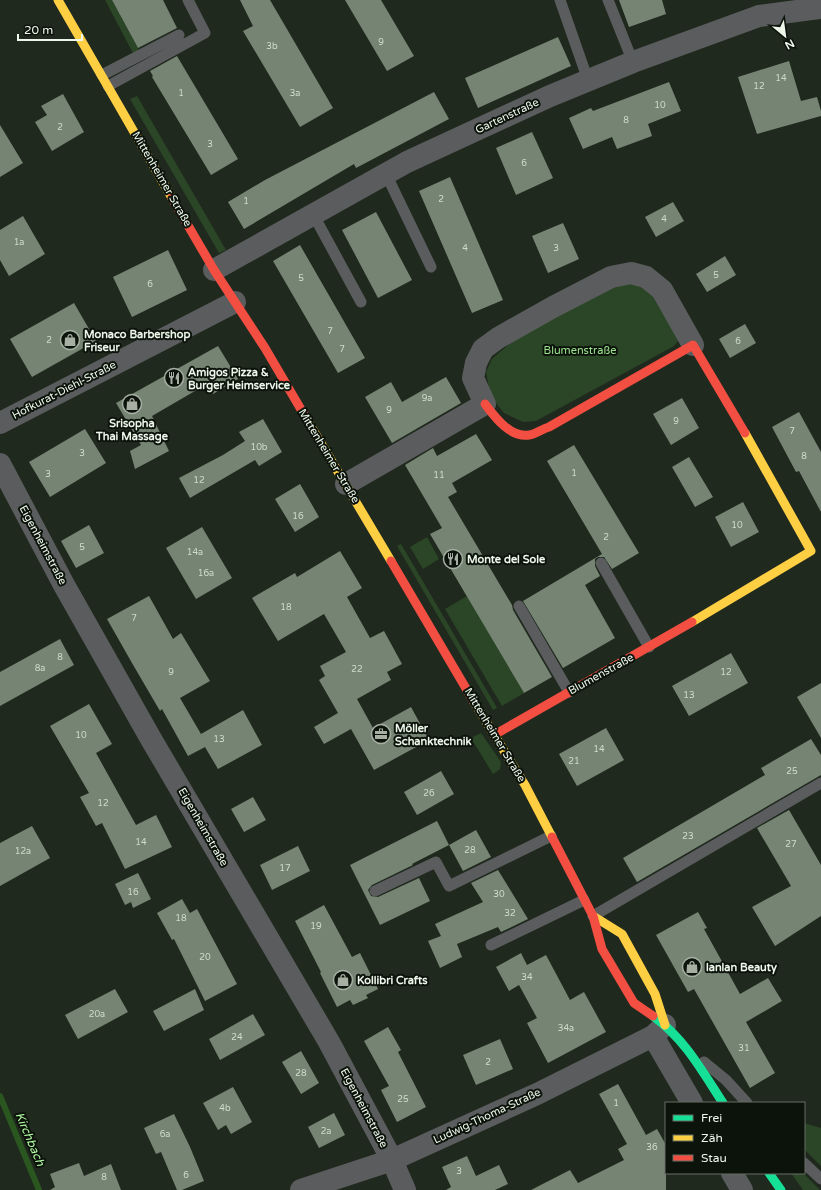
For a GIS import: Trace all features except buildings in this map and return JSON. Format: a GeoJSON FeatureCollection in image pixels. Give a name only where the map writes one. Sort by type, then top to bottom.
{"type":"FeatureCollection","features":[{"type":"Feature","properties":{"kind":"main road","name":"Mittenheimer Straße"},"geometry":{"type":"LineString","coordinates":[[58,0],[214,270],[265,348],[525,785],[593,916],[602,949],[634,1004],[659,1030],[688,1049],[722,1102]]}},
{"type":"Feature","properties":{"kind":"main road","name":"Blumenstraße"},"geometry":{"type":"LineString","coordinates":[[485,404],[498,421],[513,432],[527,435],[549,427],[693,345],[816,548],[698,619],[494,735]]}},
{"type":"Feature","properties":{"kind":"main road","name":"Mittenheimer Straße"},"geometry":{"type":"LineString","coordinates":[[593,916],[622,934],[654,994],[659,1030]]}},
{"type":"Feature","properties":{"kind":"main road"},"geometry":{"type":"LineString","coordinates":[[771,1174],[781,1190]]}},
{"type":"Feature","properties":{"kind":"street","name":"Gartenstraße"},"geometry":{"type":"LineString","coordinates":[[214,270],[407,162],[550,96],[633,62],[759,16],[819,8]]}},
{"type":"Feature","properties":{"kind":"street","name":"Blumenstraße"},"geometry":{"type":"LineString","coordinates":[[485,404],[473,378],[476,363],[483,349],[498,338],[553,307],[611,277],[630,273],[646,277],[662,290],[693,345]]}},
{"type":"Feature","properties":{"kind":"street","name":"Hofkurat-Diehl-Straße"},"geometry":{"type":"LineString","coordinates":[[0,423],[235,302]]}},
{"type":"Feature","properties":{"kind":"street"},"geometry":{"type":"LineString","coordinates":[[346,484],[485,404]]}},
{"type":"Feature","properties":{"kind":"street","name":"Eigenheimstraße"},"geometry":{"type":"LineString","coordinates":[[0,464],[64,585],[151,740],[329,1042],[392,1160],[405,1190]]}},
{"type":"Feature","properties":{"kind":"street","name":"Ludwig-Thoma-Straße"},"geometry":{"type":"LineString","coordinates":[[301,1190],[392,1160],[537,1094],[659,1030]]}},
{"type":"Feature","properties":{"kind":"street","name":"Mittenheimer Straße"},"geometry":{"type":"LineString","coordinates":[[659,1030],[692,1102]]}},
{"type":"Feature","properties":{"kind":"street"},"geometry":{"type":"LineString","coordinates":[[733,1174],[742,1190]]}},
{"type":"Feature","properties":{"kind":"lane"},"geometry":{"type":"LineString","coordinates":[[108,86],[205,33],[188,0]]}},
{"type":"Feature","properties":{"kind":"lane"},"geometry":{"type":"LineString","coordinates":[[560,0],[588,80]]}},
{"type":"Feature","properties":{"kind":"lane"},"geometry":{"type":"LineString","coordinates":[[608,0],[633,62]]}},
{"type":"Feature","properties":{"kind":"lane"},"geometry":{"type":"LineString","coordinates":[[102,75],[179,35]]}},
{"type":"Feature","properties":{"kind":"lane"},"geometry":{"type":"LineString","coordinates":[[386,174],[431,267]]}},
{"type":"Feature","properties":{"kind":"lane"},"geometry":{"type":"LineString","coordinates":[[313,214],[361,302]]}},
{"type":"Feature","properties":{"kind":"lane"},"geometry":{"type":"LineString","coordinates":[[601,563],[649,647]]}},
{"type":"Feature","properties":{"kind":"lane"},"geometry":{"type":"LineString","coordinates":[[520,606],[569,692]]}},
{"type":"Feature","properties":{"kind":"lane"},"geometry":{"type":"LineString","coordinates":[[593,916],[821,783]]}},
{"type":"Feature","properties":{"kind":"lane"},"geometry":{"type":"LineString","coordinates":[[375,891],[436,862],[448,886],[551,836]]}},
{"type":"Feature","properties":{"kind":"lane"},"geometry":{"type":"LineString","coordinates":[[491,945],[584,900]]}},
{"type":"Feature","properties":{"kind":"lane"},"geometry":{"type":"LineString","coordinates":[[688,1049],[726,1080],[746,1102]]}},
{"type":"Feature","properties":{"kind":"lane"},"geometry":{"type":"LineString","coordinates":[[805,1164],[821,1179]]}},
{"type":"Feature","properties":{"kind":"green space"},"geometry":{"type":"Polygon","coordinates":[[[105,0],[112,0],[139,50],[133,53],[105,0]]]}},
{"type":"Feature","properties":{"kind":"green space"},"geometry":{"type":"Polygon","coordinates":[[[137,96],[226,250],[219,253],[130,99],[137,96]]]}},
{"type":"Feature","properties":{"kind":"green space","name":"Blumenstraße"},"geometry":{"type":"Polygon","coordinates":[[[623,281],[633,281],[658,298],[678,341],[674,346],[536,421],[523,422],[504,413],[495,402],[489,388],[486,372],[492,359],[508,345],[559,313],[623,281]]]}},
{"type":"Feature","properties":{"kind":"green space"},"geometry":{"type":"Polygon","coordinates":[[[427,537],[439,559],[423,569],[410,547],[427,537]]]}},
{"type":"Feature","properties":{"kind":"green space"},"geometry":{"type":"Polygon","coordinates":[[[401,544],[497,708],[493,710],[397,546],[401,544]]]}},
{"type":"Feature","properties":{"kind":"green space"},"geometry":{"type":"Polygon","coordinates":[[[467,596],[524,693],[502,706],[445,609],[467,596]]]}},
{"type":"Feature","properties":{"kind":"green space"},"geometry":{"type":"Polygon","coordinates":[[[481,733],[501,762],[500,769],[493,774],[471,738],[481,733]]]}},
{"type":"Feature","properties":{"kind":"green space"},"geometry":{"type":"Polygon","coordinates":[[[805,1123],[821,1128],[821,1166],[805,1150],[805,1123]]]}},
{"type":"Feature","properties":{"kind":"green space"},"geometry":{"type":"Polygon","coordinates":[[[792,1174],[804,1174],[820,1190],[803,1190],[792,1174]]]}},
{"type":"Feature","properties":{"kind":"waterway","name":"Kirchbach"},"geometry":{"type":"LineString","coordinates":[[0,1096],[39,1190]]}},
{"type":"Feature","properties":{"kind":"traffic: fast"},"geometry":{"type":"LineString","coordinates":[[653,1016],[684,1045],[722,1102]]}},
{"type":"Feature","properties":{"kind":"traffic: fast"},"geometry":{"type":"LineString","coordinates":[[770,1174],[781,1190]]}},
{"type":"Feature","properties":{"kind":"traffic: slow"},"geometry":{"type":"LineString","coordinates":[[58,0],[172,198]]}},
{"type":"Feature","properties":{"kind":"traffic: slow"},"geometry":{"type":"LineString","coordinates":[[306,418],[391,561]]}},
{"type":"Feature","properties":{"kind":"traffic: slow"},"geometry":{"type":"LineString","coordinates":[[692,622],[811,551],[745,433]]}},
{"type":"Feature","properties":{"kind":"traffic: slow"},"geometry":{"type":"LineString","coordinates":[[474,702],[525,785],[552,837]]}},
{"type":"Feature","properties":{"kind":"traffic: slow"},"geometry":{"type":"LineString","coordinates":[[593,916],[622,934],[655,994],[665,1025]]}},
{"type":"Feature","properties":{"kind":"traffic: jam"},"geometry":{"type":"LineString","coordinates":[[172,198],[214,270],[265,348],[306,418]]}},
{"type":"Feature","properties":{"kind":"traffic: jam"},"geometry":{"type":"LineString","coordinates":[[485,404],[498,420],[509,430],[522,435],[529,435],[549,427],[693,345],[745,433]]}},
{"type":"Feature","properties":{"kind":"traffic: jam"},"geometry":{"type":"LineString","coordinates":[[391,561],[474,702]]}},
{"type":"Feature","properties":{"kind":"traffic: jam"},"geometry":{"type":"LineString","coordinates":[[494,735],[692,622]]}},
{"type":"Feature","properties":{"kind":"traffic: jam"},"geometry":{"type":"LineString","coordinates":[[552,837],[593,916],[602,949],[634,1003],[653,1016]]}},
{"type":"Feature","properties":{"kind":"place","name":"Monaco Barbershop Friseur"},"geometry":{"type":"Point","coordinates":[70,340]}},
{"type":"Feature","properties":{"kind":"place","name":"Amigos Pizza & Burger Heimservice"},"geometry":{"type":"Point","coordinates":[174,378]}},
{"type":"Feature","properties":{"kind":"place","name":"Srisopha Thai Massage"},"geometry":{"type":"Point","coordinates":[132,404]}},
{"type":"Feature","properties":{"kind":"place","name":"Monte del Sole"},"geometry":{"type":"Point","coordinates":[453,559]}},
{"type":"Feature","properties":{"kind":"place","name":"Möller Schanktechnik"},"geometry":{"type":"Point","coordinates":[381,734]}},
{"type":"Feature","properties":{"kind":"place","name":"lanlan Beauty"},"geometry":{"type":"Point","coordinates":[692,967]}},
{"type":"Feature","properties":{"kind":"place","name":"Kollibri Crafts"},"geometry":{"type":"Point","coordinates":[343,980]}}]}
